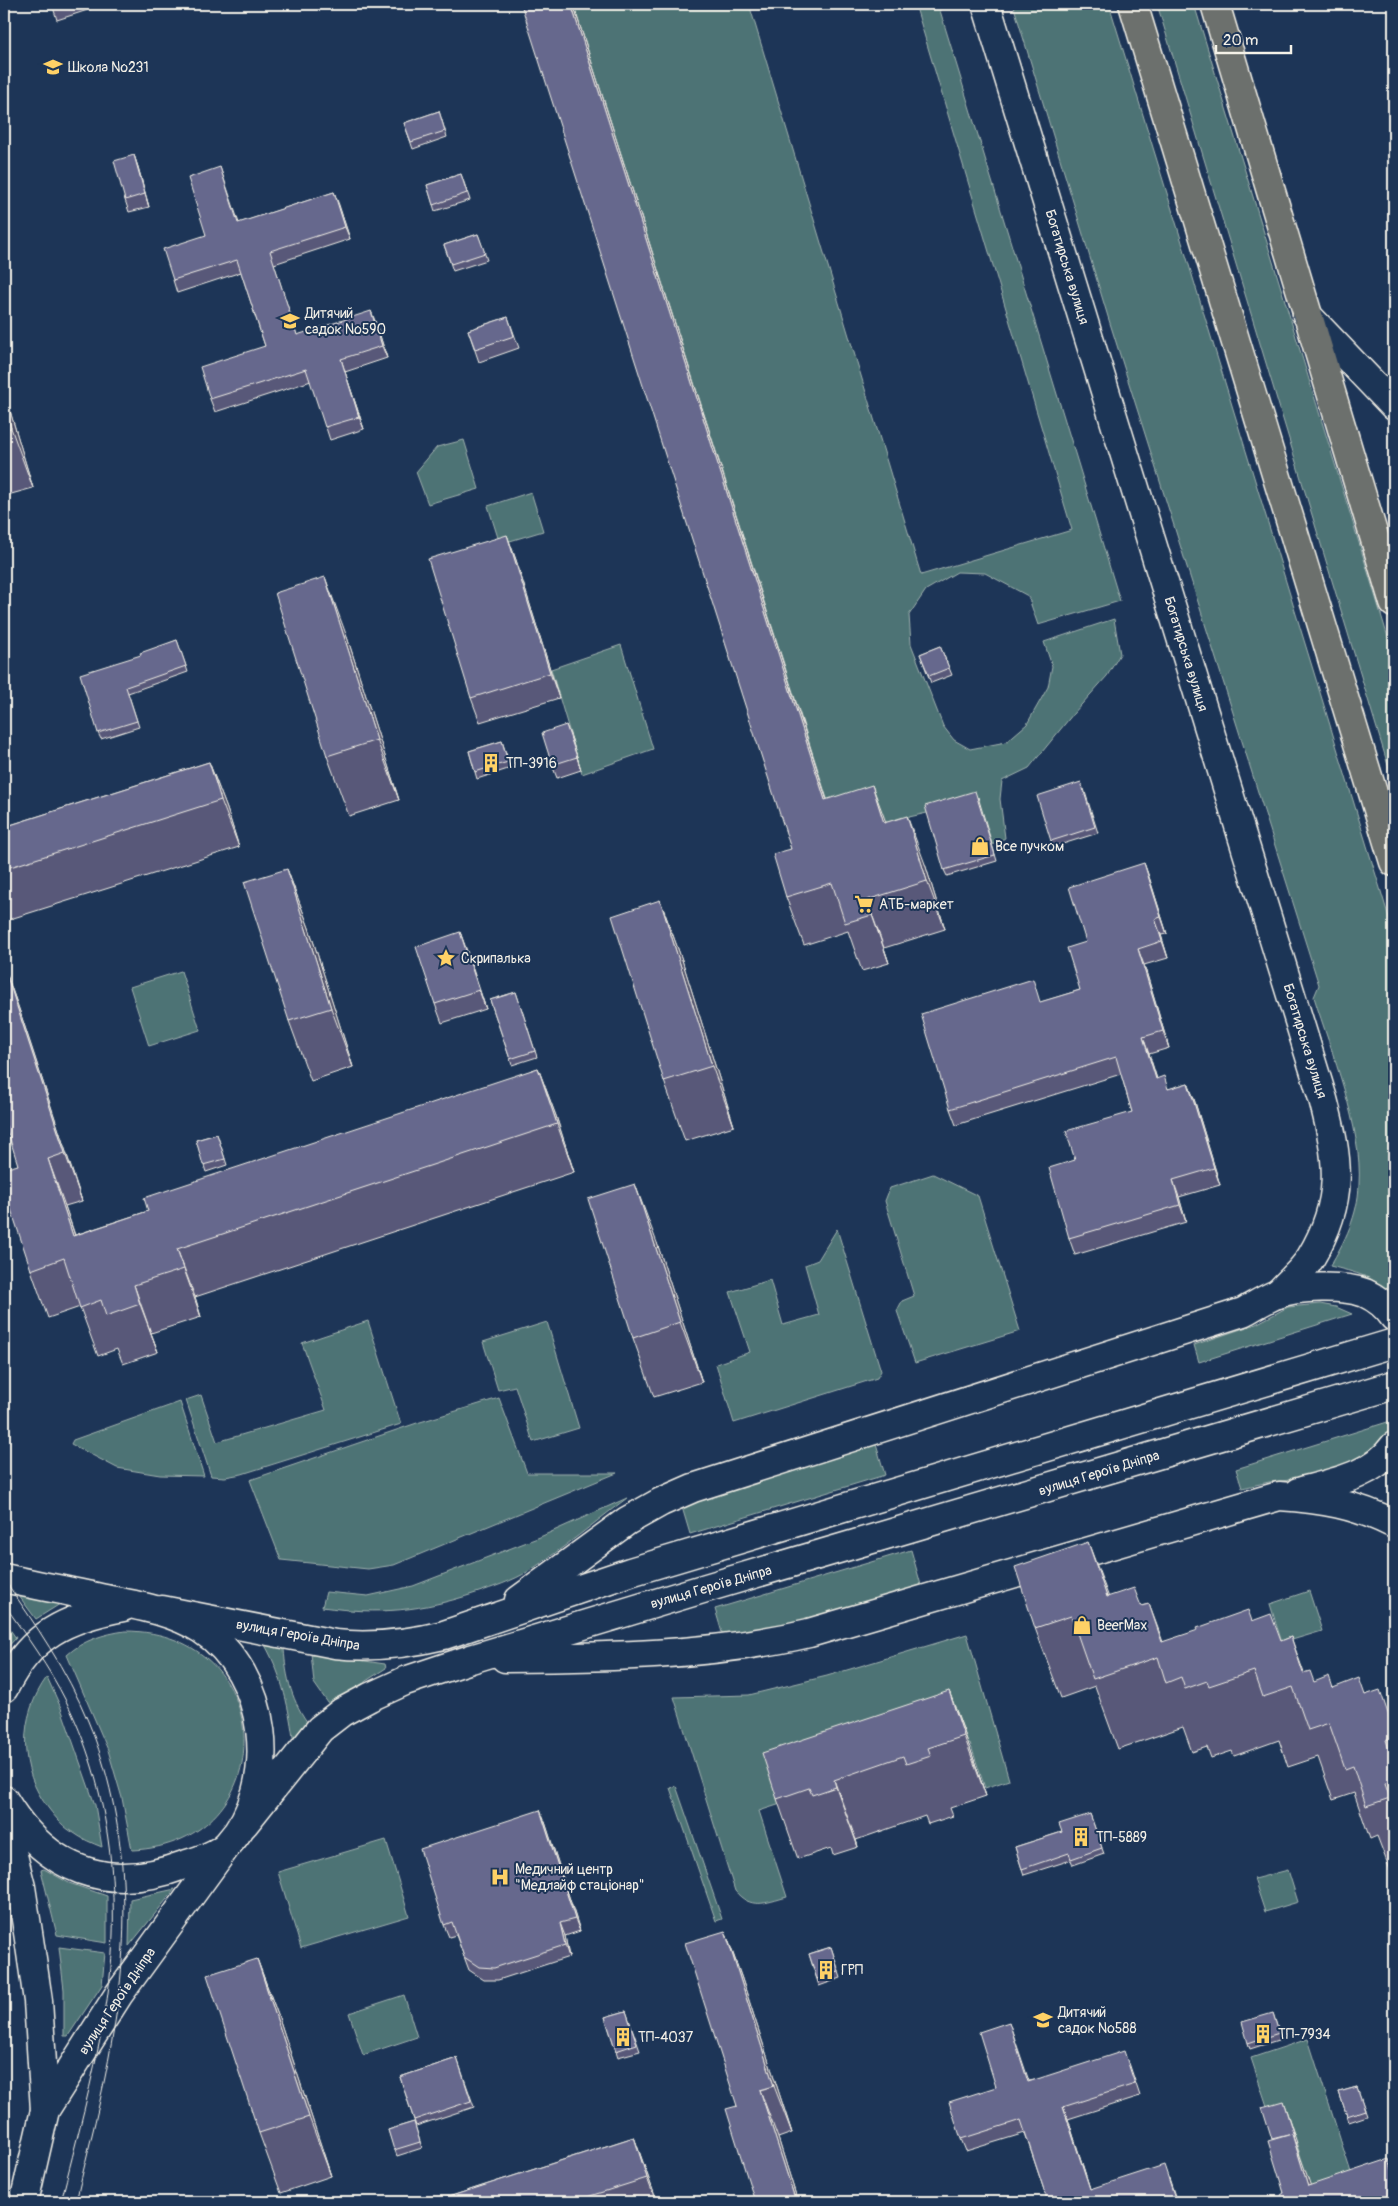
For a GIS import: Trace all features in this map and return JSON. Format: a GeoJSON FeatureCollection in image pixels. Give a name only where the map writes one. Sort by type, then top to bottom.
{"type":"FeatureCollection","features":[{"type":"Feature","properties":{"kind":"main road","name":"Богатирська вулиця"},"geometry":{"type":"LineString","coordinates":[[986,4],[1323,1099],[1332,1135],[1337,1167],[1336,1197],[1311,1259],[1278,1294]]}},
{"type":"Feature","properties":{"kind":"main road"},"geometry":{"type":"LineString","coordinates":[[1132,4],[1394,862]]}},
{"type":"Feature","properties":{"kind":"main road"},"geometry":{"type":"LineString","coordinates":[[1215,4],[1394,603]]}},
{"type":"Feature","properties":{"kind":"main road"},"geometry":{"type":"LineString","coordinates":[[1307,315],[1394,406]]}},
{"type":"Feature","properties":{"kind":"main road"},"geometry":{"type":"LineString","coordinates":[[1278,1294],[1308,1289],[1336,1288],[1364,1293],[1386,1307],[1394,1317]]}},
{"type":"Feature","properties":{"kind":"main road","name":"вулиця Героїв Дніпра"},"geometry":{"type":"LineString","coordinates":[[491,1619],[537,1588],[627,1521],[661,1502],[685,1492],[1243,1312],[1278,1294]]}},
{"type":"Feature","properties":{"kind":"main road","name":"вулиця Героїв Дніпра"},"geometry":{"type":"LineString","coordinates":[[162,1610],[296,1637],[364,1647],[409,1643],[444,1635],[630,1572],[1394,1344]]}},
{"type":"Feature","properties":{"kind":"main road","name":"вулиця Героїв Дніпра"},"geometry":{"type":"LineString","coordinates":[[45,2110],[118,1994],[226,1846],[320,1730],[342,1712],[404,1682],[471,1659],[1394,1384]]}},
{"type":"Feature","properties":{"kind":"main road"},"geometry":{"type":"LineString","coordinates":[[471,1659],[654,1653],[766,1643],[809,1633],[1279,1496],[1341,1481],[1370,1468],[1394,1446]]}},
{"type":"Feature","properties":{"kind":"main road"},"geometry":{"type":"LineString","coordinates":[[1279,1496],[1317,1499],[1350,1505],[1394,1524]]}},
{"type":"Feature","properties":{"kind":"main road"},"geometry":{"type":"LineString","coordinates":[[4,1578],[162,1610],[201,1629],[222,1646],[236,1664],[249,1690],[259,1718],[262,1756],[257,1788],[244,1824]]}},
{"type":"Feature","properties":{"kind":"main road"},"geometry":{"type":"LineString","coordinates":[[4,1688],[13,1669],[39,1640],[50,1632],[93,1613],[134,1604]]}},
{"type":"Feature","properties":{"kind":"main road"},"geometry":{"type":"LineString","coordinates":[[4,1800],[16,1820],[53,1855],[79,1869],[111,1878],[134,1878],[166,1872],[198,1861],[226,1846]]}},
{"type":"Feature","properties":{"kind":"main road","name":"вулиця Героїв Дніпра"},"geometry":{"type":"LineString","coordinates":[[4,1820],[30,1939],[38,2001],[45,2110],[24,2202]]}},
{"type":"Feature","properties":{"kind":"green space"},"geometry":{"type":"Polygon","coordinates":[[[573,4],[749,4],[921,575],[1072,530],[915,4],[938,4],[1120,601],[1038,625],[1028,596],[985,573],[957,572],[926,590],[909,615],[911,644],[943,726],[954,740],[970,749],[1006,742],[1027,724],[1048,687],[1052,666],[1044,642],[1114,619],[1120,654],[1107,676],[1029,768],[1002,781],[1000,799],[1005,838],[992,845],[927,813],[837,833],[573,4]]]}},
{"type":"Feature","properties":{"kind":"green space"},"geometry":{"type":"Polygon","coordinates":[[[1013,4],[1109,4],[1394,934],[1394,1298],[1381,1285],[1365,1276],[1330,1266],[1346,1237],[1356,1207],[1359,1163],[1351,1115],[1314,997],[1319,985],[1109,320],[1013,4]]]}},
{"type":"Feature","properties":{"kind":"green space"},"geometry":{"type":"Polygon","coordinates":[[[1157,4],[1194,4],[1394,657],[1394,785],[1157,4]]]}},
{"type":"Feature","properties":{"kind":"green space"},"geometry":{"type":"Polygon","coordinates":[[[464,440],[479,489],[428,504],[416,472],[437,447],[464,440]]]}},
{"type":"Feature","properties":{"kind":"green space"},"geometry":{"type":"Polygon","coordinates":[[[531,492],[543,531],[500,544],[488,506],[531,492]]]}},
{"type":"Feature","properties":{"kind":"green space"},"geometry":{"type":"Polygon","coordinates":[[[621,645],[653,749],[582,774],[551,669],[621,645]]]}},
{"type":"Feature","properties":{"kind":"green space"},"geometry":{"type":"Polygon","coordinates":[[[181,971],[200,1030],[149,1046],[130,987],[181,971]]]}},
{"type":"Feature","properties":{"kind":"green space"},"geometry":{"type":"Polygon","coordinates":[[[933,1174],[978,1196],[1020,1331],[915,1363],[897,1311],[902,1301],[914,1296],[885,1201],[890,1188],[933,1174]]]}},
{"type":"Feature","properties":{"kind":"green space"},"geometry":{"type":"Polygon","coordinates":[[[837,1229],[881,1371],[877,1378],[734,1423],[716,1364],[750,1352],[730,1292],[770,1280],[783,1325],[819,1315],[805,1265],[818,1260],[837,1229]]]}},
{"type":"Feature","properties":{"kind":"green space"},"geometry":{"type":"Polygon","coordinates":[[[1320,1304],[1336,1307],[1352,1314],[1199,1362],[1194,1345],[1256,1324],[1288,1307],[1320,1304]]]}},
{"type":"Feature","properties":{"kind":"green space"},"geometry":{"type":"Polygon","coordinates":[[[368,1321],[401,1424],[242,1474],[225,1477],[211,1476],[186,1400],[201,1395],[217,1442],[326,1410],[302,1343],[368,1321]]]}},
{"type":"Feature","properties":{"kind":"green space"},"geometry":{"type":"Polygon","coordinates":[[[547,1322],[579,1428],[533,1442],[515,1386],[498,1390],[483,1342],[547,1322]]]}},
{"type":"Feature","properties":{"kind":"green space"},"geometry":{"type":"Polygon","coordinates":[[[499,1398],[527,1473],[617,1473],[394,1565],[368,1569],[281,1560],[250,1480],[417,1423],[499,1398]]]}},
{"type":"Feature","properties":{"kind":"green space"},"geometry":{"type":"Polygon","coordinates":[[[180,1402],[204,1476],[160,1475],[117,1468],[71,1444],[73,1440],[180,1402]]]}},
{"type":"Feature","properties":{"kind":"green space"},"geometry":{"type":"Polygon","coordinates":[[[1394,1420],[1390,1434],[1371,1458],[1312,1478],[1269,1482],[1242,1488],[1236,1469],[1394,1420]]]}},
{"type":"Feature","properties":{"kind":"green space"},"geometry":{"type":"Polygon","coordinates":[[[875,1441],[885,1475],[690,1534],[682,1507],[709,1494],[875,1441]]]}},
{"type":"Feature","properties":{"kind":"green space"},"geometry":{"type":"Polygon","coordinates":[[[627,1498],[542,1563],[510,1581],[456,1599],[400,1610],[363,1611],[322,1607],[326,1592],[368,1596],[413,1586],[540,1537],[627,1498]]]}},
{"type":"Feature","properties":{"kind":"green space"},"geometry":{"type":"Polygon","coordinates":[[[911,1550],[921,1585],[808,1620],[723,1636],[715,1609],[911,1550]]]}},
{"type":"Feature","properties":{"kind":"green space"},"geometry":{"type":"Polygon","coordinates":[[[1309,1591],[1322,1631],[1282,1643],[1270,1604],[1309,1591]]]}},
{"type":"Feature","properties":{"kind":"green space"},"geometry":{"type":"Polygon","coordinates":[[[19,1596],[60,1604],[36,1619],[19,1596]]]}},
{"type":"Feature","properties":{"kind":"green space"},"geometry":{"type":"Polygon","coordinates":[[[4,1621],[16,1638],[4,1651],[4,1621]]]}},
{"type":"Feature","properties":{"kind":"green space"},"geometry":{"type":"Polygon","coordinates":[[[125,1631],[176,1640],[213,1664],[236,1699],[244,1738],[238,1778],[217,1813],[182,1839],[132,1850],[122,1798],[108,1750],[67,1655],[80,1645],[94,1638],[125,1631]]]}},
{"type":"Feature","properties":{"kind":"green space"},"geometry":{"type":"Polygon","coordinates":[[[967,1634],[1009,1780],[985,1788],[970,1743],[759,1811],[787,1897],[765,1903],[753,1903],[741,1897],[735,1891],[674,1697],[749,1695],[827,1676],[967,1634]]]}},
{"type":"Feature","properties":{"kind":"green space"},"geometry":{"type":"Polygon","coordinates":[[[265,1645],[284,1649],[286,1670],[294,1699],[310,1726],[294,1744],[284,1693],[265,1645]]]}},
{"type":"Feature","properties":{"kind":"green space"},"geometry":{"type":"Polygon","coordinates":[[[311,1653],[385,1664],[386,1668],[366,1681],[333,1710],[314,1683],[311,1653]]]}},
{"type":"Feature","properties":{"kind":"green space"},"geometry":{"type":"Polygon","coordinates":[[[47,1677],[61,1708],[95,1805],[102,1847],[80,1837],[60,1823],[39,1794],[32,1778],[27,1761],[27,1726],[37,1693],[47,1677]]]}},
{"type":"Feature","properties":{"kind":"green space"},"geometry":{"type":"Polygon","coordinates":[[[676,1786],[722,1919],[716,1921],[670,1788],[676,1786]]]}},
{"type":"Feature","properties":{"kind":"green space"},"geometry":{"type":"Polygon","coordinates":[[[386,1840],[409,1916],[301,1948],[278,1872],[386,1840]]]}},
{"type":"Feature","properties":{"kind":"green space"},"geometry":{"type":"Polygon","coordinates":[[[44,1869],[69,1883],[107,1896],[107,1943],[57,1935],[41,1870],[44,1869]]]}},
{"type":"Feature","properties":{"kind":"green space"},"geometry":{"type":"Polygon","coordinates":[[[1288,1870],[1298,1902],[1265,1912],[1254,1879],[1288,1870]]]}},
{"type":"Feature","properties":{"kind":"green space"},"geometry":{"type":"Polygon","coordinates":[[[175,1889],[129,1946],[130,1899],[175,1889]]]}},
{"type":"Feature","properties":{"kind":"green space"},"geometry":{"type":"Polygon","coordinates":[[[59,1947],[105,1953],[102,1985],[68,2036],[64,2036],[64,1990],[59,1947]]]}},
{"type":"Feature","properties":{"kind":"green space"},"geometry":{"type":"Polygon","coordinates":[[[404,1995],[417,2037],[363,2055],[349,2013],[404,1995]]]}},
{"type":"Feature","properties":{"kind":"green space"},"geometry":{"type":"Polygon","coordinates":[[[1308,2039],[1355,2185],[1314,2199],[1285,2107],[1269,2112],[1251,2058],[1308,2039]]]}},
{"type":"Feature","properties":{"kind":"building"},"geometry":{"type":"Polygon","coordinates":[[[521,4],[571,4],[825,800],[872,785],[884,823],[907,816],[927,881],[867,900],[872,915],[845,923],[832,883],[786,897],[773,854],[791,849],[521,4]]]}},
{"type":"Feature","properties":{"kind":"building"},"geometry":{"type":"Polygon","coordinates":[[[439,111],[445,131],[411,142],[404,123],[439,111]]]}},
{"type":"Feature","properties":{"kind":"building"},"geometry":{"type":"Polygon","coordinates":[[[134,155],[145,194],[125,200],[114,161],[134,155]]]}},
{"type":"Feature","properties":{"kind":"building"},"geometry":{"type":"Polygon","coordinates":[[[220,167],[238,223],[334,192],[345,227],[270,251],[297,335],[371,311],[382,346],[341,359],[359,417],[325,427],[306,369],[210,399],[200,367],[265,346],[237,260],[173,280],[163,249],[206,235],[188,178],[220,167]]]}},
{"type":"Feature","properties":{"kind":"building"},"geometry":{"type":"Polygon","coordinates":[[[461,174],[467,193],[433,205],[427,185],[461,174]]]}},
{"type":"Feature","properties":{"kind":"building"},"geometry":{"type":"Polygon","coordinates":[[[478,234],[485,253],[451,264],[444,245],[478,234]]]}},
{"type":"Feature","properties":{"kind":"building"},"geometry":{"type":"Polygon","coordinates":[[[508,317],[514,336],[475,349],[468,330],[508,317]]]}},
{"type":"Feature","properties":{"kind":"building"},"geometry":{"type":"Polygon","coordinates":[[[4,404],[11,428],[4,430],[4,404]]]}},
{"type":"Feature","properties":{"kind":"building"},"geometry":{"type":"Polygon","coordinates":[[[507,535],[550,673],[471,698],[428,559],[507,535]]]}},
{"type":"Feature","properties":{"kind":"building"},"geometry":{"type":"Polygon","coordinates":[[[325,577],[377,740],[327,756],[275,593],[325,577]]]}},
{"type":"Feature","properties":{"kind":"building"},"geometry":{"type":"Polygon","coordinates":[[[177,640],[186,666],[126,687],[137,721],[98,733],[80,674],[141,655],[140,653],[177,640]]]}},
{"type":"Feature","properties":{"kind":"building"},"geometry":{"type":"Polygon","coordinates":[[[940,646],[949,668],[929,676],[920,654],[940,646]]]}},
{"type":"Feature","properties":{"kind":"building"},"geometry":{"type":"Polygon","coordinates":[[[566,725],[577,757],[552,765],[542,733],[566,725]]]}},
{"type":"Feature","properties":{"kind":"building","name":"ТП-3916"},"geometry":{"type":"Polygon","coordinates":[[[502,741],[508,762],[475,772],[469,751],[502,741]]]}},
{"type":"Feature","properties":{"kind":"building"},"geometry":{"type":"Polygon","coordinates":[[[209,762],[221,800],[4,869],[4,827],[209,762]]]}},
{"type":"Feature","properties":{"kind":"building"},"geometry":{"type":"Polygon","coordinates":[[[1081,782],[1095,827],[1051,841],[1037,796],[1081,782]]]}},
{"type":"Feature","properties":{"kind":"building"},"geometry":{"type":"Polygon","coordinates":[[[975,791],[995,855],[944,870],[925,806],[975,791]]]}},
{"type":"Feature","properties":{"kind":"building"},"geometry":{"type":"Polygon","coordinates":[[[1144,863],[1161,917],[1155,919],[1162,941],[1138,949],[1163,1031],[1143,1037],[1156,1079],[1164,1076],[1168,1089],[1188,1083],[1214,1168],[1173,1180],[1180,1205],[1069,1238],[1049,1168],[1075,1160],[1066,1131],[1132,1112],[1116,1057],[950,1109],[921,1014],[1033,979],[1040,1002],[1080,990],[1067,948],[1086,942],[1069,887],[1144,863]]]}},
{"type":"Feature","properties":{"kind":"building"},"geometry":{"type":"Polygon","coordinates":[[[287,869],[331,1008],[289,1021],[244,882],[287,869]]]}},
{"type":"Feature","properties":{"kind":"building"},"geometry":{"type":"Polygon","coordinates":[[[660,900],[712,1066],[664,1081],[612,916],[660,900]]]}},
{"type":"Feature","properties":{"kind":"building"},"geometry":{"type":"Polygon","coordinates":[[[460,932],[479,990],[435,1004],[416,947],[460,932]]]}},
{"type":"Feature","properties":{"kind":"building"},"geometry":{"type":"Polygon","coordinates":[[[4,967],[65,1153],[48,1159],[73,1236],[148,1211],[144,1198],[538,1068],[557,1124],[177,1249],[184,1269],[134,1285],[140,1304],[106,1316],[101,1300],[80,1308],[64,1258],[31,1270],[4,1188],[4,1169],[18,1165],[4,1120],[4,967]]]}},
{"type":"Feature","properties":{"kind":"building"},"geometry":{"type":"Polygon","coordinates":[[[516,992],[535,1051],[510,1059],[490,1000],[516,992]]]}},
{"type":"Feature","properties":{"kind":"building"},"geometry":{"type":"Polygon","coordinates":[[[217,1134],[225,1159],[203,1165],[196,1140],[217,1134]]]}},
{"type":"Feature","properties":{"kind":"building"},"geometry":{"type":"Polygon","coordinates":[[[635,1184],[680,1322],[633,1338],[588,1199],[635,1184]]]}},
{"type":"Feature","properties":{"kind":"building"},"geometry":{"type":"Polygon","coordinates":[[[1088,1542],[1107,1597],[1134,1588],[1141,1606],[1149,1604],[1162,1642],[1248,1610],[1252,1621],[1271,1614],[1281,1641],[1291,1637],[1303,1673],[1310,1671],[1314,1682],[1329,1676],[1333,1688],[1359,1678],[1365,1695],[1380,1690],[1394,1731],[1394,1737],[1386,1740],[1394,1764],[1394,1781],[1385,1784],[1390,1798],[1366,1806],[1353,1766],[1345,1769],[1329,1723],[1308,1730],[1293,1687],[1263,1697],[1254,1671],[1209,1686],[1207,1681],[1185,1689],[1181,1677],[1166,1683],[1158,1657],[1093,1679],[1071,1616],[1035,1628],[1015,1567],[1088,1542]]]}},
{"type":"Feature","properties":{"kind":"building"},"geometry":{"type":"Polygon","coordinates":[[[949,1691],[964,1736],[928,1748],[931,1756],[906,1764],[903,1756],[834,1780],[836,1787],[812,1795],[809,1788],[777,1799],[762,1753],[949,1691]]]}},
{"type":"Feature","properties":{"kind":"building"},"geometry":{"type":"Polygon","coordinates":[[[540,1810],[575,1919],[560,1923],[565,1945],[494,1968],[479,1967],[464,1957],[452,1922],[444,1925],[420,1849],[540,1810]]]}},
{"type":"Feature","properties":{"kind":"building"},"geometry":{"type":"Polygon","coordinates":[[[1090,1814],[1102,1848],[1071,1859],[1069,1853],[1022,1869],[1015,1847],[1062,1832],[1059,1824],[1090,1814]]]}},
{"type":"Feature","properties":{"kind":"building"},"geometry":{"type":"Polygon","coordinates":[[[725,1931],[774,2086],[760,2090],[796,2202],[755,2202],[726,2109],[737,2106],[685,1943],[725,1931]]]}},
{"type":"Feature","properties":{"kind":"building","name":"ГРП"},"geometry":{"type":"Polygon","coordinates":[[[831,1947],[839,1972],[817,1979],[809,1954],[831,1947]]]}},
{"type":"Feature","properties":{"kind":"building"},"geometry":{"type":"Polygon","coordinates":[[[257,1959],[309,2117],[259,2133],[207,1975],[257,1959]]]}},
{"type":"Feature","properties":{"kind":"building","name":"ТП-4037"},"geometry":{"type":"Polygon","coordinates":[[[626,2011],[637,2044],[616,2051],[605,2017],[626,2011]]]}},
{"type":"Feature","properties":{"kind":"building","name":"ТП-7934"},"geometry":{"type":"Polygon","coordinates":[[[1273,2013],[1279,2033],[1248,2043],[1242,2022],[1273,2013]]]}},
{"type":"Feature","properties":{"kind":"building"},"geometry":{"type":"Polygon","coordinates":[[[1009,2022],[1028,2082],[1124,2051],[1135,2084],[1063,2107],[1090,2189],[1164,2165],[1176,2201],[1048,2202],[1021,2120],[961,2139],[949,2102],[996,2087],[979,2032],[1009,2022]]]}},
{"type":"Feature","properties":{"kind":"building"},"geometry":{"type":"Polygon","coordinates":[[[457,2058],[471,2101],[414,2120],[400,2077],[457,2058]]]}},
{"type":"Feature","properties":{"kind":"building"},"geometry":{"type":"Polygon","coordinates":[[[1357,2087],[1365,2110],[1347,2116],[1339,2092],[1357,2087]]]}},
{"type":"Feature","properties":{"kind":"building"},"geometry":{"type":"Polygon","coordinates":[[[1283,2101],[1294,2136],[1292,2134],[1272,2139],[1262,2107],[1283,2101]]]}},
{"type":"Feature","properties":{"kind":"building"},"geometry":{"type":"Polygon","coordinates":[[[414,2122],[420,2142],[394,2150],[388,2130],[414,2122]]]}},
{"type":"Feature","properties":{"kind":"building"},"geometry":{"type":"Polygon","coordinates":[[[1292,2134],[1308,2186],[1389,2159],[1394,2176],[1394,2202],[1283,2202],[1281,2195],[1284,2193],[1268,2141],[1292,2134]]]}},
{"type":"Feature","properties":{"kind":"building"},"geometry":{"type":"Polygon","coordinates":[[[634,2137],[647,2178],[571,2202],[433,2202],[634,2137]]]}},
{"type":"Feature","properties":{"kind":"tram line"},"geometry":{"type":"LineString","coordinates":[[4,1579],[50,1648],[80,1702],[102,1759],[119,1838],[124,1919],[118,2000],[104,2081],[76,2202]]}},
{"type":"Feature","properties":{"kind":"tram line"},"geometry":{"type":"LineString","coordinates":[[4,1604],[53,1677],[83,1740],[95,1778],[104,1817],[110,1857],[113,1898],[110,1979],[95,2064],[61,2202]]}},
{"type":"Feature","properties":{"kind":"place","name":"Школа №231"},"geometry":{"type":"Point","coordinates":[53,67]}},
{"type":"Feature","properties":{"kind":"place","name":"Дитячий садок №590"},"geometry":{"type":"Point","coordinates":[290,321]}},
{"type":"Feature","properties":{"kind":"place","name":"ТП-3916"},"geometry":{"type":"Point","coordinates":[491,763]}},
{"type":"Feature","properties":{"kind":"place","name":"Все пучком"},"geometry":{"type":"Point","coordinates":[980,846]}},
{"type":"Feature","properties":{"kind":"place","name":"АТБ-маркет"},"geometry":{"type":"Point","coordinates":[864,904]}},
{"type":"Feature","properties":{"kind":"place","name":"Скрипалька"},"geometry":{"type":"Point","coordinates":[446,958]}},
{"type":"Feature","properties":{"kind":"place","name":"BeerMax"},"geometry":{"type":"Point","coordinates":[1082,1625]}},
{"type":"Feature","properties":{"kind":"place","name":"ТП-5889"},"geometry":{"type":"Point","coordinates":[1081,1837]}},
{"type":"Feature","properties":{"kind":"place","name":"Медичний центр \"Медлайф стаціонар\""},"geometry":{"type":"Point","coordinates":[500,1877]}},
{"type":"Feature","properties":{"kind":"place","name":"ГРП"},"geometry":{"type":"Point","coordinates":[826,1970]}},
{"type":"Feature","properties":{"kind":"place","name":"Дитячий садок №588"},"geometry":{"type":"Point","coordinates":[1043,2020]}},
{"type":"Feature","properties":{"kind":"place","name":"ТП-7934"},"geometry":{"type":"Point","coordinates":[1263,2034]}},
{"type":"Feature","properties":{"kind":"place","name":"ТП-4037"},"geometry":{"type":"Point","coordinates":[623,2037]}}]}
